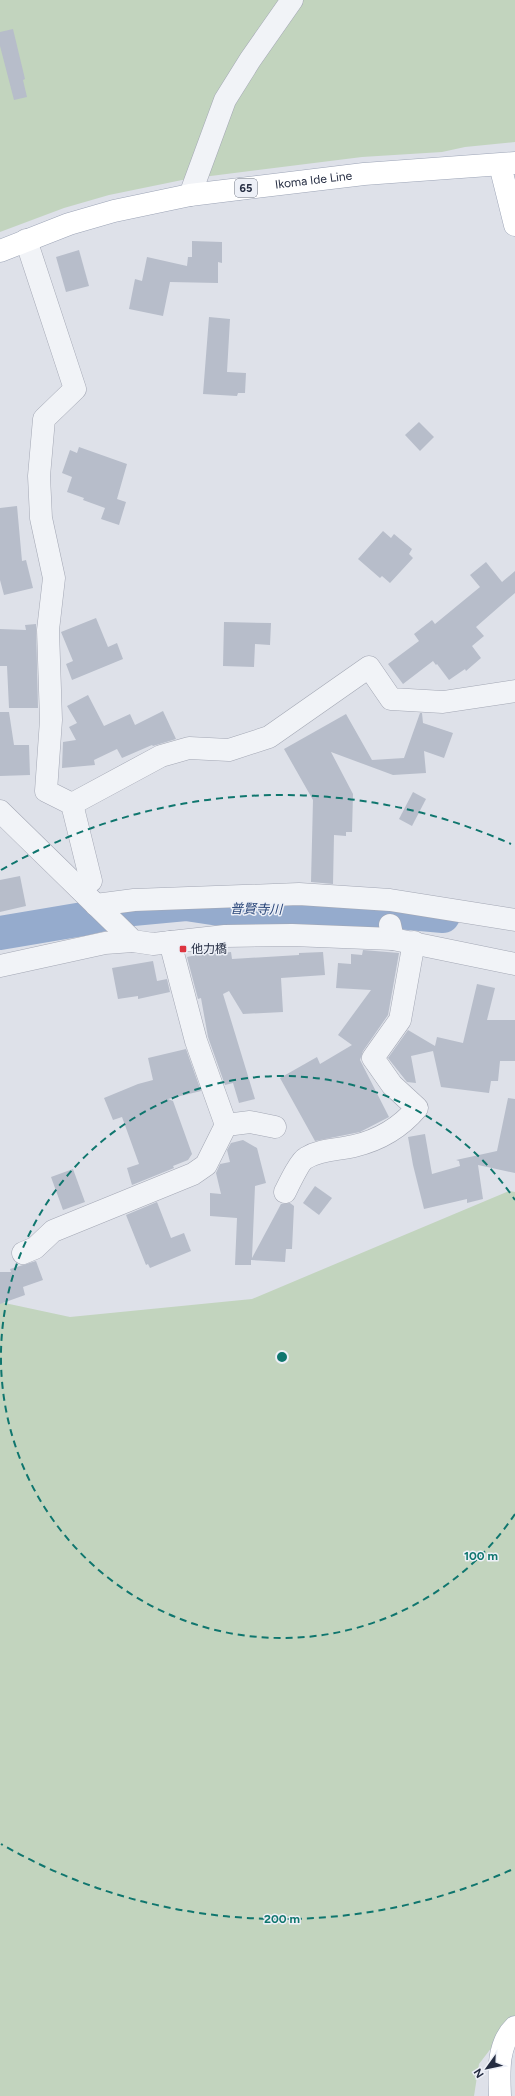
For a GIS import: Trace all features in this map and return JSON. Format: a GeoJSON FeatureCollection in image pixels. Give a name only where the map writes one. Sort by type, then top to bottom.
{"type":"FeatureCollection","features":[{"type":"Feature","properties":{"kind":"main road","name":"Ikoma Ide Line"},"geometry":{"type":"LineString","coordinates":[[0,250],[114,211],[190,195],[364,174],[508,164]]}},
{"type":"Feature","properties":{"kind":"main road"},"geometry":{"type":"LineString","coordinates":[[508,164],[515,225]]}},
{"type":"Feature","properties":{"kind":"main road"},"geometry":{"type":"LineString","coordinates":[[500,2096],[499,2066],[507,2034],[515,2027]]}},
{"type":"Feature","properties":{"kind":"street"},"geometry":{"type":"LineString","coordinates":[[190,195],[225,100],[250,60],[292,0]]}},
{"type":"Feature","properties":{"kind":"street"},"geometry":{"type":"LineString","coordinates":[[26,240],[75,389],[44,419],[39,476],[41,518],[54,578],[48,630],[51,720],[46,791],[72,804],[91,881],[79,888]]}},
{"type":"Feature","properties":{"kind":"street"},"geometry":{"type":"LineString","coordinates":[[72,804],[161,756],[189,748],[228,750],[270,737],[369,667],[391,700],[443,702],[515,691]]}},
{"type":"Feature","properties":{"kind":"street"},"geometry":{"type":"LineString","coordinates":[[0,811],[126,934],[153,944],[225,936],[392,932],[414,942],[515,964]]}},
{"type":"Feature","properties":{"kind":"street"},"geometry":{"type":"LineString","coordinates":[[99,908],[134,900],[299,894],[390,900],[515,920]]}},
{"type":"Feature","properties":{"kind":"street"},"geometry":{"type":"LineString","coordinates":[[0,966],[105,944],[126,934]]}},
{"type":"Feature","properties":{"kind":"street"},"geometry":{"type":"LineString","coordinates":[[23,1253],[35,1248],[53,1232],[193,1174],[206,1165],[226,1125],[196,1041],[170,942]]}},
{"type":"Feature","properties":{"kind":"street"},"geometry":{"type":"LineString","coordinates":[[285,1192],[305,1158],[323,1151],[354,1146],[380,1137],[404,1124],[417,1108],[392,1085],[373,1058],[400,1020],[414,942]]}},
{"type":"Feature","properties":{"kind":"street"},"geometry":{"type":"LineString","coordinates":[[226,1125],[250,1122],[275,1127]]}},
{"type":"Feature","properties":{"kind":"green space"},"geometry":{"type":"Polygon","coordinates":[[[0,0],[515,0],[515,142],[465,147],[442,152],[362,157],[187,179],[109,195],[64,208],[0,232],[0,0]]]}},
{"type":"Feature","properties":{"kind":"green space"},"geometry":{"type":"Polygon","coordinates":[[[509,1191],[515,1192],[515,2017],[479,2064],[474,2096],[0,2096],[0,1302],[70,1317],[252,1299],[509,1191]]]}},
{"type":"Feature","properties":{"kind":"building"},"geometry":{"type":"Polygon","coordinates":[[[13,29],[25,79],[23,80],[27,97],[14,100],[0,46],[0,32],[13,29]]]}},
{"type":"Feature","properties":{"kind":"building"},"geometry":{"type":"Polygon","coordinates":[[[192,241],[222,242],[222,263],[218,262],[218,283],[170,282],[163,316],[129,309],[135,279],[142,281],[147,257],[187,266],[188,257],[192,257],[192,241]]]}},
{"type":"Feature","properties":{"kind":"building"},"geometry":{"type":"Polygon","coordinates":[[[79,250],[89,286],[66,292],[56,257],[79,250]]]}},
{"type":"Feature","properties":{"kind":"building"},"geometry":{"type":"Polygon","coordinates":[[[209,317],[230,319],[227,372],[246,373],[245,393],[238,393],[237,396],[203,394],[209,317]]]}},
{"type":"Feature","properties":{"kind":"building"},"geometry":{"type":"Polygon","coordinates":[[[419,422],[434,437],[420,451],[405,435],[419,422]]]}},
{"type":"Feature","properties":{"kind":"building"},"geometry":{"type":"Polygon","coordinates":[[[79,447],[127,464],[117,499],[126,502],[119,525],[101,519],[105,508],[67,492],[72,477],[62,473],[70,450],[77,453],[79,447]]]}},
{"type":"Feature","properties":{"kind":"building"},"geometry":{"type":"Polygon","coordinates":[[[17,506],[22,561],[26,560],[33,588],[4,595],[0,580],[0,508],[17,506]]]}},
{"type":"Feature","properties":{"kind":"building"},"geometry":{"type":"Polygon","coordinates":[[[383,531],[391,538],[394,534],[412,549],[409,554],[413,558],[390,583],[382,576],[380,578],[358,559],[383,531]]]}},
{"type":"Feature","properties":{"kind":"building"},"geometry":{"type":"Polygon","coordinates":[[[486,562],[502,582],[515,571],[515,593],[476,627],[484,636],[472,646],[481,658],[466,671],[465,669],[449,680],[433,661],[403,684],[388,664],[419,641],[414,634],[432,620],[435,624],[480,587],[470,575],[486,562]]]}},
{"type":"Feature","properties":{"kind":"building"},"geometry":{"type":"Polygon","coordinates":[[[96,618],[108,647],[117,643],[123,659],[72,680],[66,664],[73,661],[61,632],[96,618]]]}},
{"type":"Feature","properties":{"kind":"building"},"geometry":{"type":"Polygon","coordinates":[[[224,622],[271,623],[270,645],[255,644],[254,667],[223,666],[224,622]]]}},
{"type":"Feature","properties":{"kind":"building"},"geometry":{"type":"Polygon","coordinates":[[[36,624],[38,708],[9,708],[7,666],[0,666],[0,629],[26,630],[25,625],[36,624]]]}},
{"type":"Feature","properties":{"kind":"building"},"geometry":{"type":"Polygon","coordinates":[[[88,695],[104,726],[130,714],[135,725],[163,711],[176,739],[153,746],[152,745],[122,758],[117,749],[94,760],[95,765],[62,768],[63,742],[76,740],[69,727],[77,723],[67,706],[88,695]]]}},
{"type":"Feature","properties":{"kind":"building"},"geometry":{"type":"Polygon","coordinates":[[[0,712],[9,712],[14,745],[29,745],[30,775],[0,776],[0,712]]]}},
{"type":"Feature","properties":{"kind":"building"},"geometry":{"type":"Polygon","coordinates":[[[420,713],[422,713],[423,723],[453,733],[444,758],[424,751],[426,773],[393,775],[331,752],[353,794],[352,832],[346,832],[346,836],[334,835],[333,884],[311,882],[313,800],[284,749],[346,714],[372,760],[404,758],[420,713]]]}},
{"type":"Feature","properties":{"kind":"building"},"geometry":{"type":"Polygon","coordinates":[[[413,792],[426,799],[412,826],[399,819],[413,792]]]}},
{"type":"Feature","properties":{"kind":"building"},"geometry":{"type":"Polygon","coordinates":[[[20,876],[26,906],[0,912],[0,880],[20,876]]]}},
{"type":"Feature","properties":{"kind":"building"},"geometry":{"type":"Polygon","coordinates":[[[363,950],[399,953],[388,1015],[363,1051],[360,1060],[389,1117],[360,1132],[315,1141],[280,1078],[317,1057],[320,1064],[352,1045],[338,1035],[371,990],[336,988],[338,963],[351,964],[351,954],[362,955],[363,950]]]}},
{"type":"Feature","properties":{"kind":"building"},"geometry":{"type":"Polygon","coordinates":[[[215,951],[216,954],[231,952],[232,959],[323,952],[325,975],[281,978],[283,1012],[243,1014],[229,991],[223,994],[255,1099],[239,1103],[233,1083],[225,1085],[208,1037],[201,998],[198,999],[187,957],[215,951]]]}},
{"type":"Feature","properties":{"kind":"building"},"geometry":{"type":"Polygon","coordinates":[[[153,961],[157,981],[167,979],[170,992],[138,999],[138,996],[118,999],[112,968],[153,961]]]}},
{"type":"Feature","properties":{"kind":"building"},"geometry":{"type":"Polygon","coordinates":[[[477,984],[495,988],[487,1020],[515,1020],[515,1061],[500,1061],[498,1081],[491,1081],[489,1093],[441,1087],[433,1051],[411,1056],[416,1083],[407,1082],[388,1058],[408,1030],[435,1046],[437,1037],[463,1043],[477,984]]]}},
{"type":"Feature","properties":{"kind":"building"},"geometry":{"type":"Polygon","coordinates":[[[186,1049],[201,1091],[168,1099],[173,1101],[192,1154],[188,1160],[173,1166],[174,1168],[132,1185],[127,1168],[139,1164],[122,1117],[113,1120],[104,1098],[138,1084],[153,1080],[148,1058],[186,1049]]]}},
{"type":"Feature","properties":{"kind":"building"},"geometry":{"type":"Polygon","coordinates":[[[508,1098],[515,1099],[515,1173],[478,1165],[483,1199],[467,1203],[467,1199],[424,1209],[408,1137],[425,1134],[432,1174],[460,1166],[459,1161],[456,1160],[497,1151],[508,1098]]]}},
{"type":"Feature","properties":{"kind":"building"},"geometry":{"type":"Polygon","coordinates":[[[243,1140],[257,1148],[266,1183],[255,1186],[252,1258],[281,1204],[290,1203],[294,1206],[292,1249],[286,1249],[285,1262],[251,1260],[251,1265],[235,1265],[237,1218],[210,1216],[210,1193],[221,1194],[216,1173],[220,1164],[230,1162],[227,1150],[231,1143],[243,1140]]]}},
{"type":"Feature","properties":{"kind":"building"},"geometry":{"type":"Polygon","coordinates":[[[73,1169],[85,1202],[63,1210],[51,1177],[73,1169]]]}},
{"type":"Feature","properties":{"kind":"building"},"geometry":{"type":"Polygon","coordinates":[[[315,1186],[332,1198],[319,1215],[303,1203],[315,1186]]]}},
{"type":"Feature","properties":{"kind":"building"},"geometry":{"type":"Polygon","coordinates":[[[157,1202],[171,1238],[184,1233],[191,1251],[150,1268],[148,1264],[146,1265],[126,1215],[157,1202]]]}},
{"type":"Feature","properties":{"kind":"building"},"geometry":{"type":"Polygon","coordinates":[[[36,1261],[43,1280],[23,1287],[25,1295],[0,1304],[0,1272],[11,1272],[10,1269],[36,1261]]]}},
{"type":"Feature","properties":{"kind":"waterway","name":"普賢寺川"},"geometry":{"type":"LineString","coordinates":[[0,933],[83,919],[122,910],[186,904],[219,909],[262,908],[398,912],[443,916]]}},
{"type":"Feature","properties":{"kind":"place","name":"他力橋"},"geometry":{"type":"Point","coordinates":[183,949]}}]}
